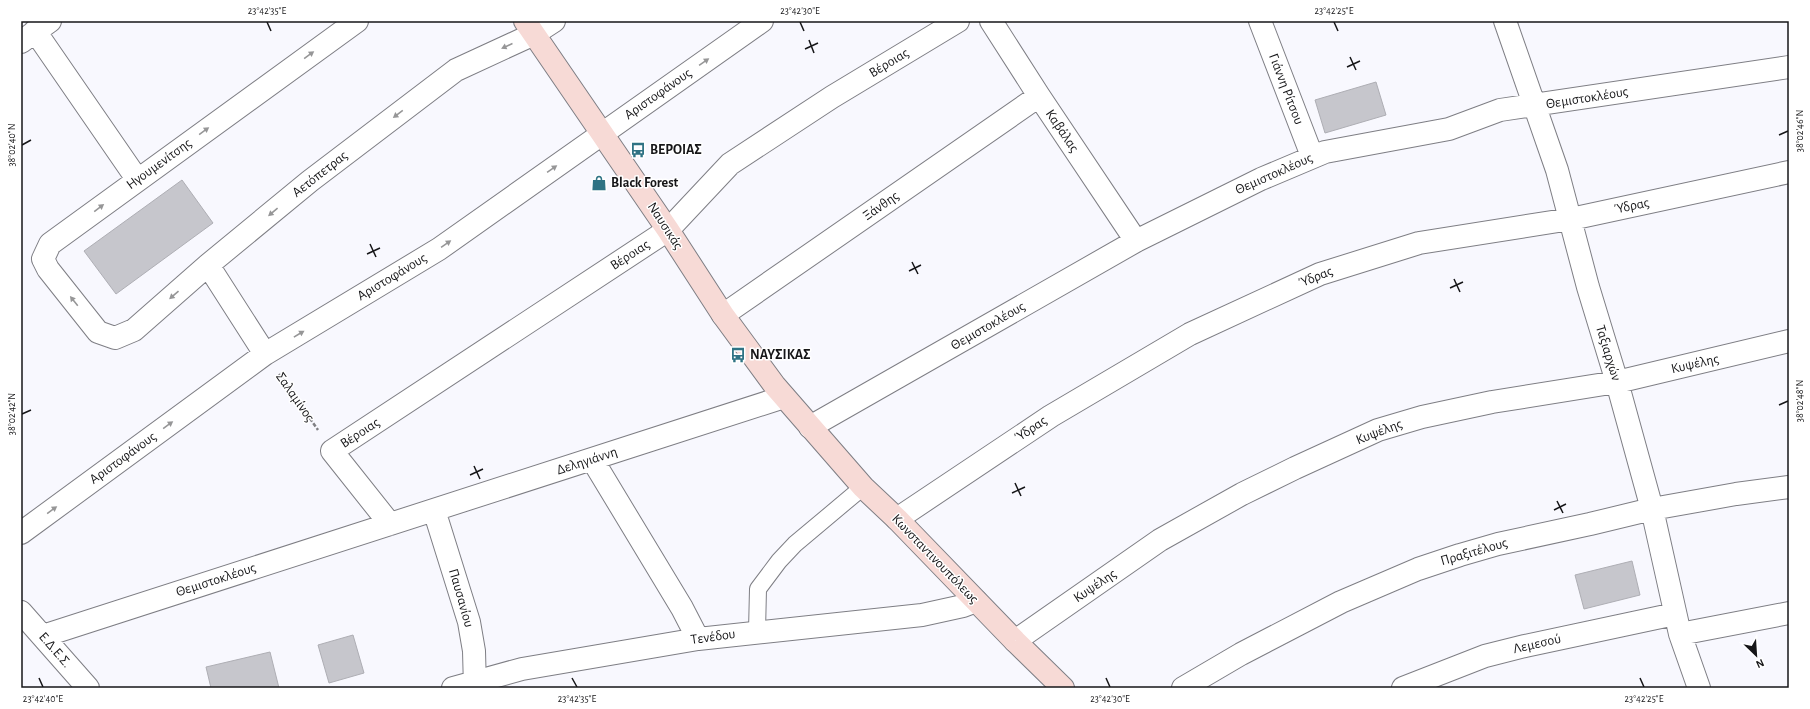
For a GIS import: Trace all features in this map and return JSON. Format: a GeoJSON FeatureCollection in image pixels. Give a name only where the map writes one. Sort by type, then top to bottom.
{"type":"FeatureCollection","features":[{"type":"Feature","properties":{"kind":"street","name":"Ηγουμενίτσης"},"geometry":{"type":"LineString","coordinates":[[98,332],[48,270],[43,259],[50,244],[137,179],[357,21]]}},
{"type":"Feature","properties":{"kind":"street","name":"Αετόπετρας"},"geometry":{"type":"LineString","coordinates":[[98,332],[115,338],[134,330],[208,265],[310,181],[456,70],[530,28],[554,21]]}},
{"type":"Feature","properties":{"kind":"street","name":"Αριστοφάνους"},"geometry":{"type":"LineString","coordinates":[[21,533],[265,354],[439,249],[762,21]]}},
{"type":"Feature","properties":{"kind":"street","name":"Βέροιας"},"geometry":{"type":"LineString","coordinates":[[332,451],[668,230],[730,164],[832,98],[958,21]]}},
{"type":"Feature","properties":{"kind":"street","name":"Καβάλας"},"geometry":{"type":"LineString","coordinates":[[991,21],[1136,241]]}},
{"type":"Feature","properties":{"kind":"street","name":"Γιάννη Ρίτσου"},"geometry":{"type":"LineString","coordinates":[[1260,21],[1312,156]]}},
{"type":"Feature","properties":{"kind":"street","name":"Ταξιαρχών"},"geometry":{"type":"LineString","coordinates":[[1505,21],[1557,170],[1588,287],[1617,382],[1652,509],[1678,624],[1699,688]]}},
{"type":"Feature","properties":{"kind":"street","name":"Ναυσικάς"},"geometry":{"type":"LineString","coordinates":[[530,28],[603,133],[723,315],[784,397],[810,428]]}},
{"type":"Feature","properties":{"kind":"street"},"geometry":{"type":"LineString","coordinates":[[35,31],[137,179]]}},
{"type":"Feature","properties":{"kind":"street","name":"Θεμιστοκλέους"},"geometry":{"type":"LineString","coordinates":[[810,428],[1136,241],[1261,179],[1312,156],[1325,152],[1449,129],[1500,110],[1789,67]]}},
{"type":"Feature","properties":{"kind":"street","name":"Ξάνθης"},"geometry":{"type":"LineString","coordinates":[[723,315],[1039,96]]}},
{"type":"Feature","properties":{"kind":"street","name":"Ύδρας"},"geometry":{"type":"LineString","coordinates":[[897,519],[1051,416],[1190,334],[1320,274],[1419,244],[1571,219],[1789,172]]}},
{"type":"Feature","properties":{"kind":"street"},"geometry":{"type":"LineString","coordinates":[[208,265],[265,354]]}},
{"type":"Feature","properties":{"kind":"street","name":"Κυψέλης"},"geometry":{"type":"LineString","coordinates":[[1015,641],[1160,540],[1242,494],[1378,430],[1422,417],[1492,402],[1617,382],[1789,341]]}},
{"type":"Feature","properties":{"kind":"street","name":"Δεληγιάννη"},"geometry":{"type":"LineString","coordinates":[[390,524],[784,397]]}},
{"type":"Feature","properties":{"kind":"street","name":"Κωνσταντινουπόλεως"},"geometry":{"type":"LineString","coordinates":[[810,428],[863,487],[897,519],[1015,641],[1063,688]]}},
{"type":"Feature","properties":{"kind":"street"},"geometry":{"type":"LineString","coordinates":[[332,451],[390,524]]}},
{"type":"Feature","properties":{"kind":"street"},"geometry":{"type":"LineString","coordinates":[[592,459],[682,608],[698,639]]}},
{"type":"Feature","properties":{"kind":"street","name":"Πραξιτέλους"},"geometry":{"type":"LineString","coordinates":[[1183,688],[1241,654],[1341,602],[1418,569],[1498,544],[1652,509],[1789,486]]}},
{"type":"Feature","properties":{"kind":"street","name":"Παυσανίου"},"geometry":{"type":"LineString","coordinates":[[434,510],[469,622],[474,650],[475,685]]}},
{"type":"Feature","properties":{"kind":"street","name":"Θεμιστοκλέους"},"geometry":{"type":"LineString","coordinates":[[43,636],[390,524]]}},
{"type":"Feature","properties":{"kind":"street","name":"Τενέδου"},"geometry":{"type":"LineString","coordinates":[[453,688],[475,685],[522,669],[698,639],[757,631],[922,615],[963,606],[976,601]]}},
{"type":"Feature","properties":{"kind":"street","name":"Ε.Δ.Ε.Σ."},"geometry":{"type":"LineString","coordinates":[[21,612],[88,688]]}},
{"type":"Feature","properties":{"kind":"street","name":"Λεμεσού"},"geometry":{"type":"LineString","coordinates":[[1403,688],[1485,656],[1533,644],[1678,624],[1789,613]]}},
{"type":"Feature","properties":{"kind":"lane"},"geometry":{"type":"LineString","coordinates":[[757,631],[758,589],[778,561],[795,544],[863,487]]}},
{"type":"Feature","properties":{"kind":"path","name":"Σαλαμίνος"},"geometry":{"type":"LineString","coordinates":[[265,354],[332,451]]}},
{"type":"Feature","properties":{"kind":"building"},"geometry":{"type":"Polygon","coordinates":[[[1376,82],[1386,115],[1325,133],[1315,100],[1376,82]]]}},
{"type":"Feature","properties":{"kind":"building"},"geometry":{"type":"Polygon","coordinates":[[[182,180],[213,223],[116,294],[84,251],[182,180]]]}},
{"type":"Feature","properties":{"kind":"building"},"geometry":{"type":"Polygon","coordinates":[[[1632,561],[1640,595],[1584,609],[1575,575],[1632,561]]]}},
{"type":"Feature","properties":{"kind":"building"},"geometry":{"type":"Polygon","coordinates":[[[353,635],[364,673],[329,683],[318,645],[353,635]]]}},
{"type":"Feature","properties":{"kind":"building"},"geometry":{"type":"Polygon","coordinates":[[[270,652],[279,688],[211,688],[206,667],[270,652]]]}},
{"type":"Feature","properties":{"kind":"place","name":"ΒΕΡΟΙΑΣ"},"geometry":{"type":"Point","coordinates":[638,150]}},
{"type":"Feature","properties":{"kind":"place","name":"Black Forest"},"geometry":{"type":"Point","coordinates":[599,183]}},
{"type":"Feature","properties":{"kind":"place","name":"ΝΑΥΣΙΚΑΣ"},"geometry":{"type":"Point","coordinates":[738,355]}}]}
